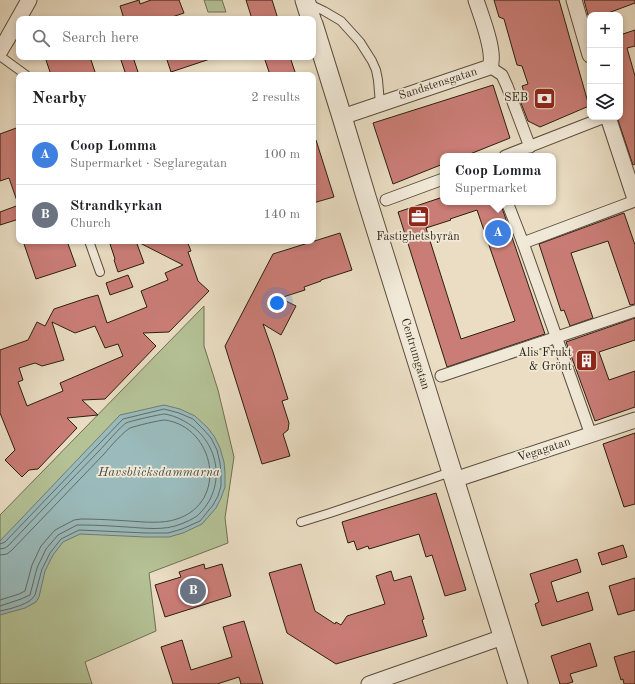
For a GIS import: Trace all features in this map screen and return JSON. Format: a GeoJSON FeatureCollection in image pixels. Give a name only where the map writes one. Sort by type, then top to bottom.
{"type":"FeatureCollection","features":[{"type":"Feature","properties":{"kind":"street"},"geometry":{"type":"LineString","coordinates":[[20,16],[29,0]]}},
{"type":"Feature","properties":{"kind":"street","name":"Sandstensgatan"},"geometry":{"type":"LineString","coordinates":[[342,117],[490,67],[492,63],[491,48],[476,0]]}},
{"type":"Feature","properties":{"kind":"street"},"geometry":{"type":"LineString","coordinates":[[574,0],[588,48]]}},
{"type":"Feature","properties":{"kind":"street"},"geometry":{"type":"LineString","coordinates":[[0,51],[16,23]]}},
{"type":"Feature","properties":{"kind":"street","name":"Centrumgatan"},"geometry":{"type":"LineString","coordinates":[[316,34],[518,684]]}},
{"type":"Feature","properties":{"kind":"street"},"geometry":{"type":"LineString","coordinates":[[490,67],[502,75],[530,147]]}},
{"type":"Feature","properties":{"kind":"street"},"geometry":{"type":"LineString","coordinates":[[513,153],[598,120]]}},
{"type":"Feature","properties":{"kind":"street"},"geometry":{"type":"LineString","coordinates":[[523,243],[635,200],[609,120]]}},
{"type":"Feature","properties":{"kind":"street"},"geometry":{"type":"LineString","coordinates":[[386,200],[440,180]]}},
{"type":"Feature","properties":{"kind":"street"},"geometry":{"type":"LineString","coordinates":[[508,205],[591,435]]}},
{"type":"Feature","properties":{"kind":"street"},"geometry":{"type":"LineString","coordinates":[[440,376],[635,311]]}},
{"type":"Feature","properties":{"kind":"street","name":"Vegagatan"},"geometry":{"type":"LineString","coordinates":[[453,476],[591,435],[635,420]]}},
{"type":"Feature","properties":{"kind":"street"},"geometry":{"type":"LineString","coordinates":[[369,684],[503,637]]}},
{"type":"Feature","properties":{"kind":"lane"},"geometry":{"type":"LineString","coordinates":[[307,7],[324,10],[341,21],[360,42],[376,70],[380,104]]}},
{"type":"Feature","properties":{"kind":"lane"},"geometry":{"type":"LineString","coordinates":[[0,56],[22,72]]}},
{"type":"Feature","properties":{"kind":"lane"},"geometry":{"type":"LineString","coordinates":[[90,244],[100,272]]}},
{"type":"Feature","properties":{"kind":"lane","name":"Vegagatan"},"geometry":{"type":"LineString","coordinates":[[301,522],[453,476]]}},
{"type":"Feature","properties":{"kind":"green space"},"geometry":{"type":"Polygon","coordinates":[[[204,0],[222,0],[226,12],[208,12],[204,0]]]}},
{"type":"Feature","properties":{"kind":"green space"},"geometry":{"type":"Polygon","coordinates":[[[204,306],[204,346],[218,390],[234,457],[225,518],[228,543],[149,573],[156,631],[85,662],[92,684],[0,684],[0,515],[204,306]]]}},
{"type":"Feature","properties":{"kind":"water","name":"Havsblicksdammarna"},"geometry":{"type":"Polygon","coordinates":[[[164,405],[180,409],[195,416],[214,436],[220,448],[225,473],[225,487],[216,508],[202,524],[183,533],[169,537],[80,534],[63,542],[53,555],[45,571],[39,597],[36,602],[25,608],[0,615],[0,541],[120,415],[164,405]]]}},
{"type":"Feature","properties":{"kind":"building"},"geometry":{"type":"Polygon","coordinates":[[[139,0],[140,4],[151,0],[179,0],[184,13],[175,16],[123,16],[120,6],[139,0]]]}},
{"type":"Feature","properties":{"kind":"building"},"geometry":{"type":"Polygon","coordinates":[[[246,0],[272,0],[277,16],[251,16],[246,0]]]}},
{"type":"Feature","properties":{"kind":"building"},"geometry":{"type":"Polygon","coordinates":[[[494,0],[559,0],[587,99],[587,107],[540,127],[528,121],[521,103],[525,95],[522,86],[528,84],[522,66],[517,65],[504,19],[499,17],[494,0]]]}},
{"type":"Feature","properties":{"kind":"building"},"geometry":{"type":"Polygon","coordinates":[[[584,0],[635,0],[635,3],[611,12],[587,12],[584,0]]]}},
{"type":"Feature","properties":{"kind":"building"},"geometry":{"type":"Polygon","coordinates":[[[635,30],[635,46],[627,48],[635,76],[635,164],[633,165],[618,120],[623,120],[623,34],[635,30]]]}},
{"type":"Feature","properties":{"kind":"building"},"geometry":{"type":"Polygon","coordinates":[[[46,60],[91,60],[95,72],[50,72],[46,60]]]}},
{"type":"Feature","properties":{"kind":"building"},"geometry":{"type":"Polygon","coordinates":[[[121,60],[134,60],[138,72],[125,72],[121,60]]]}},
{"type":"Feature","properties":{"kind":"building"},"geometry":{"type":"Polygon","coordinates":[[[167,60],[207,60],[171,72],[167,60]]]}},
{"type":"Feature","properties":{"kind":"building"},"geometry":{"type":"Polygon","coordinates":[[[265,60],[291,60],[295,72],[269,72],[265,60]]]}},
{"type":"Feature","properties":{"kind":"building"},"geometry":{"type":"Polygon","coordinates":[[[493,85],[510,138],[472,153],[440,153],[440,165],[393,184],[373,123],[493,85]]]}},
{"type":"Feature","properties":{"kind":"building"},"geometry":{"type":"Polygon","coordinates":[[[16,128],[16,198],[9,178],[0,181],[0,134],[16,128]]]}},
{"type":"Feature","properties":{"kind":"building"},"geometry":{"type":"Polygon","coordinates":[[[316,140],[334,197],[316,202],[316,140]]]}},
{"type":"Feature","properties":{"kind":"building"},"geometry":{"type":"Polygon","coordinates":[[[440,198],[440,205],[501,205],[545,334],[447,367],[398,212],[440,198]],[[477,210],[426,228],[461,339],[515,321],[477,210]]]}},
{"type":"Feature","properties":{"kind":"building"},"geometry":{"type":"Polygon","coordinates":[[[16,206],[16,220],[0,225],[0,212],[16,206]]]}},
{"type":"Feature","properties":{"kind":"building"},"geometry":{"type":"Polygon","coordinates":[[[624,213],[635,245],[635,304],[630,305],[608,241],[571,253],[593,318],[570,326],[564,310],[561,311],[539,244],[624,213]]]}},
{"type":"Feature","properties":{"kind":"building"},"geometry":{"type":"Polygon","coordinates":[[[340,233],[352,270],[321,280],[304,287],[305,290],[280,298],[296,306],[281,335],[263,324],[288,399],[282,401],[289,423],[288,430],[283,434],[290,456],[262,464],[225,346],[273,254],[305,244],[316,244],[316,241],[340,233]]]}},
{"type":"Feature","properties":{"kind":"building"},"geometry":{"type":"Polygon","coordinates":[[[24,244],[68,244],[76,266],[36,279],[24,244]]]}},
{"type":"Feature","properties":{"kind":"building"},"geometry":{"type":"Polygon","coordinates":[[[110,244],[137,244],[144,263],[118,272],[115,259],[110,244]]]}},
{"type":"Feature","properties":{"kind":"building"},"geometry":{"type":"Polygon","coordinates":[[[142,244],[188,244],[191,251],[188,252],[198,281],[209,291],[169,332],[143,333],[156,346],[105,399],[82,400],[98,415],[67,418],[77,428],[38,469],[29,470],[22,477],[5,460],[15,450],[0,413],[0,350],[28,340],[37,322],[45,326],[54,309],[87,298],[98,295],[107,323],[147,307],[141,291],[168,280],[165,273],[183,265],[142,244]],[[52,322],[64,360],[42,366],[35,363],[19,368],[23,380],[18,382],[27,406],[63,391],[60,383],[123,356],[118,344],[105,348],[95,326],[75,333],[52,322]]]}},
{"type":"Feature","properties":{"kind":"building"},"geometry":{"type":"Polygon","coordinates":[[[128,275],[133,287],[110,295],[106,283],[128,275]]]}},
{"type":"Feature","properties":{"kind":"building"},"geometry":{"type":"Polygon","coordinates":[[[635,318],[635,340],[599,352],[609,380],[635,371],[635,407],[595,421],[566,342],[635,318]]]}},
{"type":"Feature","properties":{"kind":"building"},"geometry":{"type":"Polygon","coordinates":[[[635,433],[635,504],[624,507],[603,444],[635,433]]]}},
{"type":"Feature","properties":{"kind":"building"},"geometry":{"type":"Polygon","coordinates":[[[436,493],[466,590],[445,596],[432,555],[426,557],[419,534],[369,549],[368,546],[357,550],[354,541],[348,543],[342,522],[436,493]]]}},
{"type":"Feature","properties":{"kind":"building"},"geometry":{"type":"Polygon","coordinates":[[[623,545],[627,557],[602,565],[598,553],[623,545]]]}},
{"type":"Feature","properties":{"kind":"building"},"geometry":{"type":"Polygon","coordinates":[[[577,559],[581,572],[551,582],[557,602],[588,592],[593,610],[542,626],[535,604],[539,602],[530,574],[577,559]]]}},
{"type":"Feature","properties":{"kind":"building"},"geometry":{"type":"Polygon","coordinates":[[[204,564],[205,569],[222,564],[231,596],[165,617],[155,585],[181,577],[179,572],[204,564]]]}},
{"type":"Feature","properties":{"kind":"building"},"geometry":{"type":"Polygon","coordinates":[[[301,564],[315,611],[335,624],[336,622],[341,625],[347,616],[385,604],[376,576],[391,571],[394,581],[411,576],[424,619],[422,620],[427,636],[336,664],[287,633],[269,573],[301,564]]]}},
{"type":"Feature","properties":{"kind":"building"},"geometry":{"type":"Polygon","coordinates":[[[635,578],[635,610],[618,615],[609,586],[635,578]]]}},
{"type":"Feature","properties":{"kind":"building"},"geometry":{"type":"Polygon","coordinates":[[[244,621],[263,684],[241,684],[239,677],[217,684],[173,684],[161,647],[182,640],[191,670],[232,657],[223,627],[244,621]]]}},
{"type":"Feature","properties":{"kind":"building"},"geometry":{"type":"Polygon","coordinates":[[[590,643],[597,666],[570,674],[573,682],[560,684],[551,656],[590,643]]]}},
{"type":"Feature","properties":{"kind":"building"},"geometry":{"type":"Polygon","coordinates":[[[635,651],[635,684],[624,684],[623,679],[621,680],[614,657],[635,651]]]}},
{"type":"Feature","properties":{"kind":"place","name":"SEB"},"geometry":{"type":"Point","coordinates":[544,98]}},
{"type":"Feature","properties":{"kind":"place","name":"Fastighetsbyrån"},"geometry":{"type":"Point","coordinates":[418,216]}},
{"type":"Feature","properties":{"kind":"place","name":"Coop Lomma"},"geometry":{"type":"Point","coordinates":[498,233]}},
{"type":"Feature","properties":{"kind":"place","name":"Alis Frukt & Grönt"},"geometry":{"type":"Point","coordinates":[587,360]}},
{"type":"Feature","properties":{"kind":"place","name":"Strandkyrkan"},"geometry":{"type":"Point","coordinates":[193,591]}}]}
